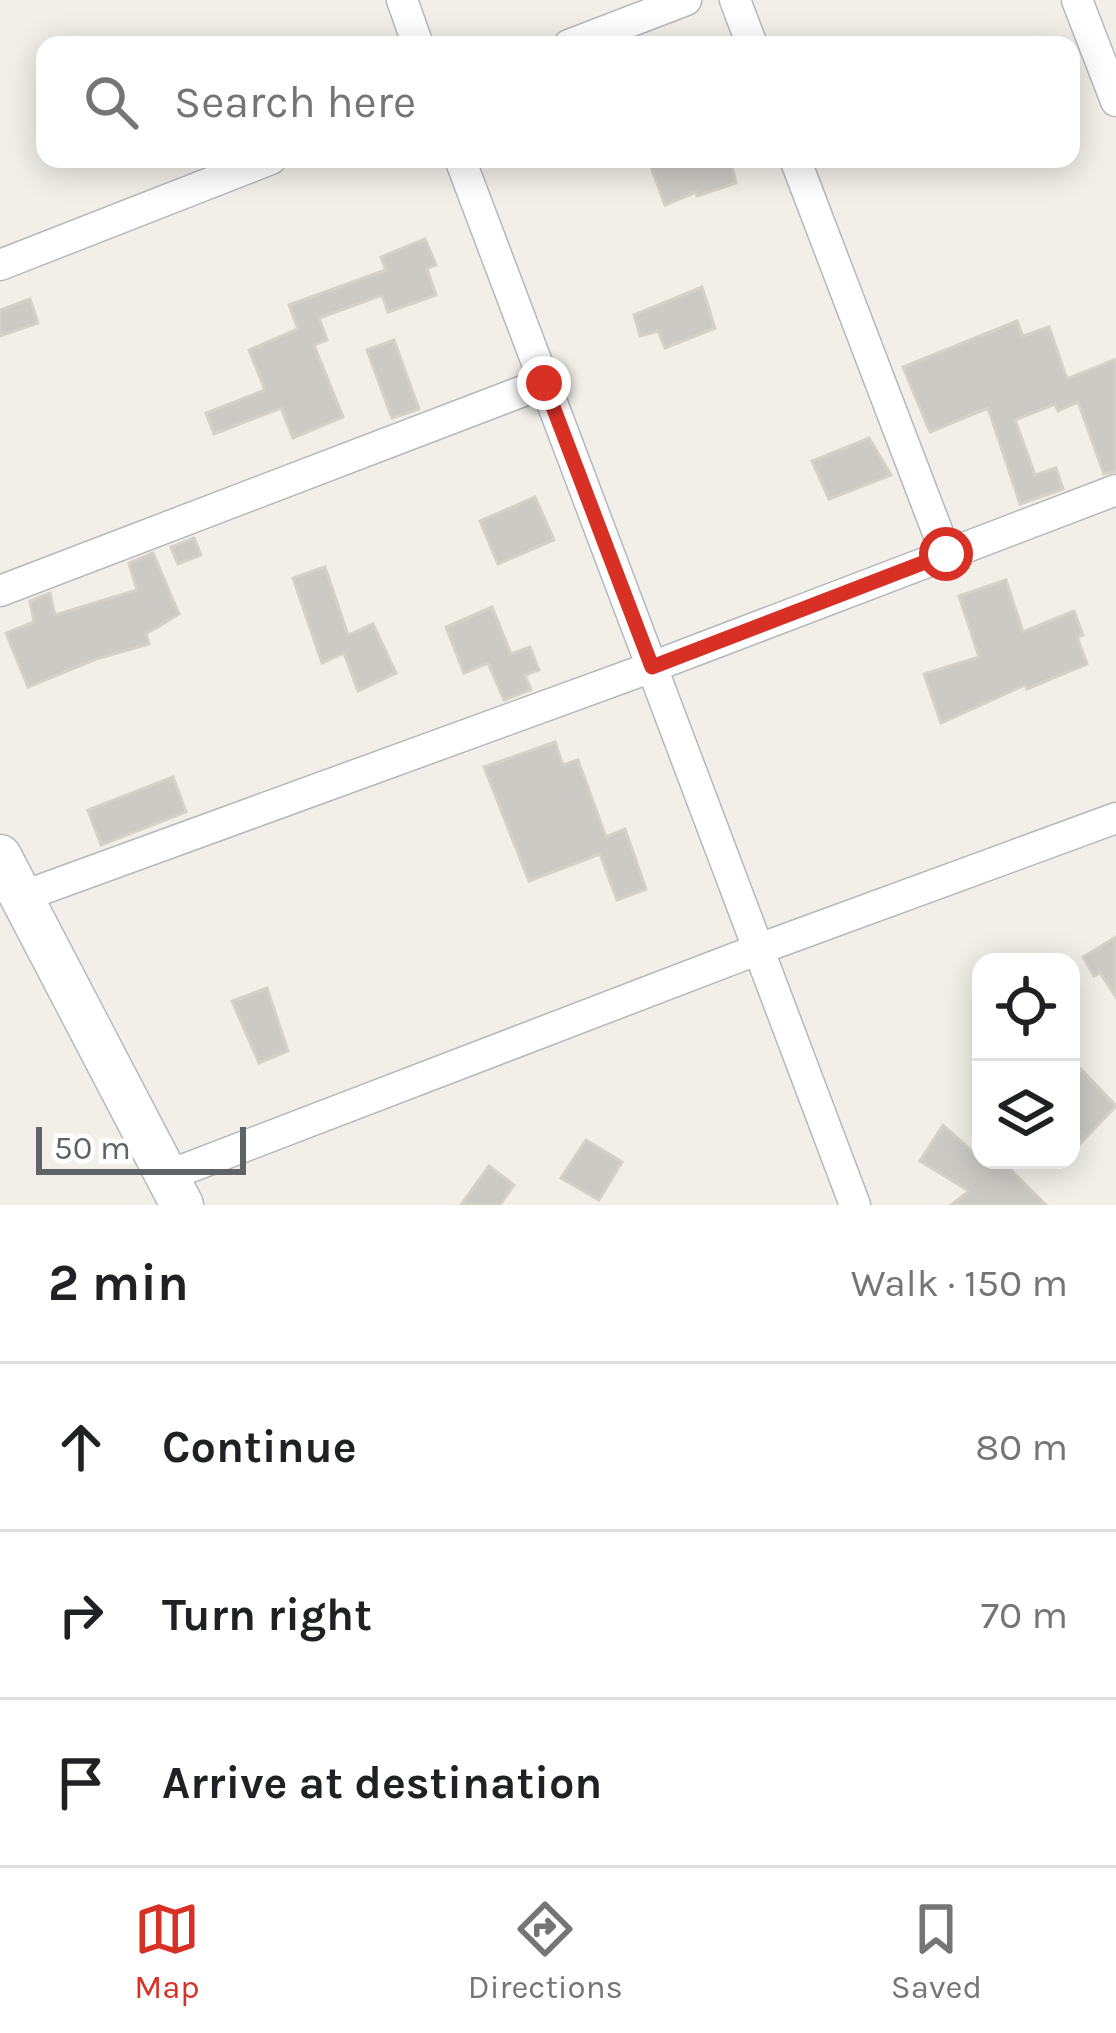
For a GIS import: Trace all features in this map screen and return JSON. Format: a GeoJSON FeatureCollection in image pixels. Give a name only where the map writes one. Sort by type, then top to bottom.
{"type":"FeatureCollection","features":[{"type":"Feature","properties":{"kind":"main road"},"geometry":{"type":"LineString","coordinates":[[0,856],[175,1190]]}},
{"type":"Feature","properties":{"kind":"street"},"geometry":{"type":"LineString","coordinates":[[402,0],[415,36]]}},
{"type":"Feature","properties":{"kind":"street"},"geometry":{"type":"LineString","coordinates":[[592,36],[686,0]]}},
{"type":"Feature","properties":{"kind":"street"},"geometry":{"type":"LineString","coordinates":[[735,0],[749,36]]}},
{"type":"Feature","properties":{"kind":"street"},"geometry":{"type":"LineString","coordinates":[[1077,0],[1116,101]]}},
{"type":"Feature","properties":{"kind":"street"},"geometry":{"type":"LineString","coordinates":[[0,265],[248,168]]}},
{"type":"Feature","properties":{"kind":"street"},"geometry":{"type":"LineString","coordinates":[[463,168],[855,1205]]}},
{"type":"Feature","properties":{"kind":"street"},"geometry":{"type":"LineString","coordinates":[[798,168],[946,554]]}},
{"type":"Feature","properties":{"kind":"street"},"geometry":{"type":"LineString","coordinates":[[0,591],[544,383]]}},
{"type":"Feature","properties":{"kind":"street"},"geometry":{"type":"LineString","coordinates":[[21,898],[652,667],[1116,490]]}},
{"type":"Feature","properties":{"kind":"street"},"geometry":{"type":"LineString","coordinates":[[175,1190],[759,949],[1116,818]]}},
{"type":"Feature","properties":{"kind":"building"},"geometry":{"type":"Polygon","coordinates":[[[651,168],[732,168],[736,183],[665,205],[651,168]]]}},
{"type":"Feature","properties":{"kind":"building"},"geometry":{"type":"Polygon","coordinates":[[[425,239],[436,265],[427,269],[436,295],[388,312],[382,295],[319,318],[327,340],[314,345],[343,417],[293,438],[281,408],[214,434],[206,413],[265,390],[249,350],[298,329],[289,305],[386,270],[381,257],[425,239]]]}},
{"type":"Feature","properties":{"kind":"building"},"geometry":{"type":"Polygon","coordinates":[[[702,287],[715,328],[665,348],[658,331],[640,336],[634,315],[702,287]]]}},
{"type":"Feature","properties":{"kind":"building"},"geometry":{"type":"Polygon","coordinates":[[[30,299],[38,323],[0,336],[0,310],[30,299]]]}},
{"type":"Feature","properties":{"kind":"building"},"geometry":{"type":"Polygon","coordinates":[[[1017,321],[1023,336],[1049,327],[1067,379],[1116,359],[1116,471],[1104,474],[1078,402],[1058,411],[1055,404],[1015,420],[1035,475],[1056,468],[1063,489],[1020,504],[988,408],[930,432],[903,367],[1017,321]]]}},
{"type":"Feature","properties":{"kind":"building"},"geometry":{"type":"Polygon","coordinates":[[[394,340],[419,409],[392,418],[367,350],[394,340]]]}},
{"type":"Feature","properties":{"kind":"building"},"geometry":{"type":"Polygon","coordinates":[[[869,438],[891,475],[829,499],[812,461],[869,438]]]}},
{"type":"Feature","properties":{"kind":"building"},"geometry":{"type":"Polygon","coordinates":[[[535,497],[554,540],[498,564],[480,521],[535,497]]]}},
{"type":"Feature","properties":{"kind":"building"},"geometry":{"type":"Polygon","coordinates":[[[194,538],[201,555],[178,564],[171,547],[194,538]]]}},
{"type":"Feature","properties":{"kind":"building"},"geometry":{"type":"Polygon","coordinates":[[[153,553],[179,614],[146,634],[149,644],[96,659],[28,687],[6,633],[34,622],[30,601],[50,593],[55,615],[137,590],[129,563],[153,553]]]}},
{"type":"Feature","properties":{"kind":"building"},"geometry":{"type":"Polygon","coordinates":[[[325,567],[348,635],[373,624],[396,673],[358,691],[344,653],[322,663],[293,578],[325,567]]]}},
{"type":"Feature","properties":{"kind":"building"},"geometry":{"type":"Polygon","coordinates":[[[1006,580],[1023,632],[1074,611],[1087,664],[1027,689],[1025,685],[941,723],[924,674],[979,657],[959,596],[1006,580]]]}},
{"type":"Feature","properties":{"kind":"building"},"geometry":{"type":"Polygon","coordinates":[[[492,607],[511,654],[530,647],[539,670],[525,675],[531,690],[504,700],[488,663],[464,673],[446,627],[492,607]]]}},
{"type":"Feature","properties":{"kind":"building"},"geometry":{"type":"Polygon","coordinates":[[[555,742],[563,765],[578,760],[606,837],[625,829],[646,889],[617,900],[600,854],[529,881],[484,767],[555,742]]]}},
{"type":"Feature","properties":{"kind":"building"},"geometry":{"type":"Polygon","coordinates":[[[173,777],[186,812],[101,845],[88,810],[173,777]]]}},
{"type":"Feature","properties":{"kind":"building"},"geometry":{"type":"Polygon","coordinates":[[[1116,937],[1116,997],[1100,973],[1094,976],[1083,957],[1116,937]]]}},
{"type":"Feature","properties":{"kind":"building"},"geometry":{"type":"Polygon","coordinates":[[[267,988],[288,1051],[259,1063],[232,1001],[267,988]]]}},
{"type":"Feature","properties":{"kind":"building"},"geometry":{"type":"Polygon","coordinates":[[[1080,1070],[1116,1106],[1080,1144],[1080,1070]]]}},
{"type":"Feature","properties":{"kind":"building"},"geometry":{"type":"Polygon","coordinates":[[[943,1125],[972,1151],[972,1169],[1010,1169],[1046,1205],[951,1205],[969,1191],[920,1161],[943,1125]]]}},
{"type":"Feature","properties":{"kind":"building"},"geometry":{"type":"Polygon","coordinates":[[[586,1140],[622,1162],[599,1200],[561,1178],[586,1140]]]}},
{"type":"Feature","properties":{"kind":"building"},"geometry":{"type":"Polygon","coordinates":[[[489,1166],[514,1185],[500,1205],[461,1205],[489,1166]]]}},
{"type":"Feature","properties":{"kind":"route"},"geometry":{"type":"LineString","coordinates":[[544,383],[652,667],[946,554]]}}]}
